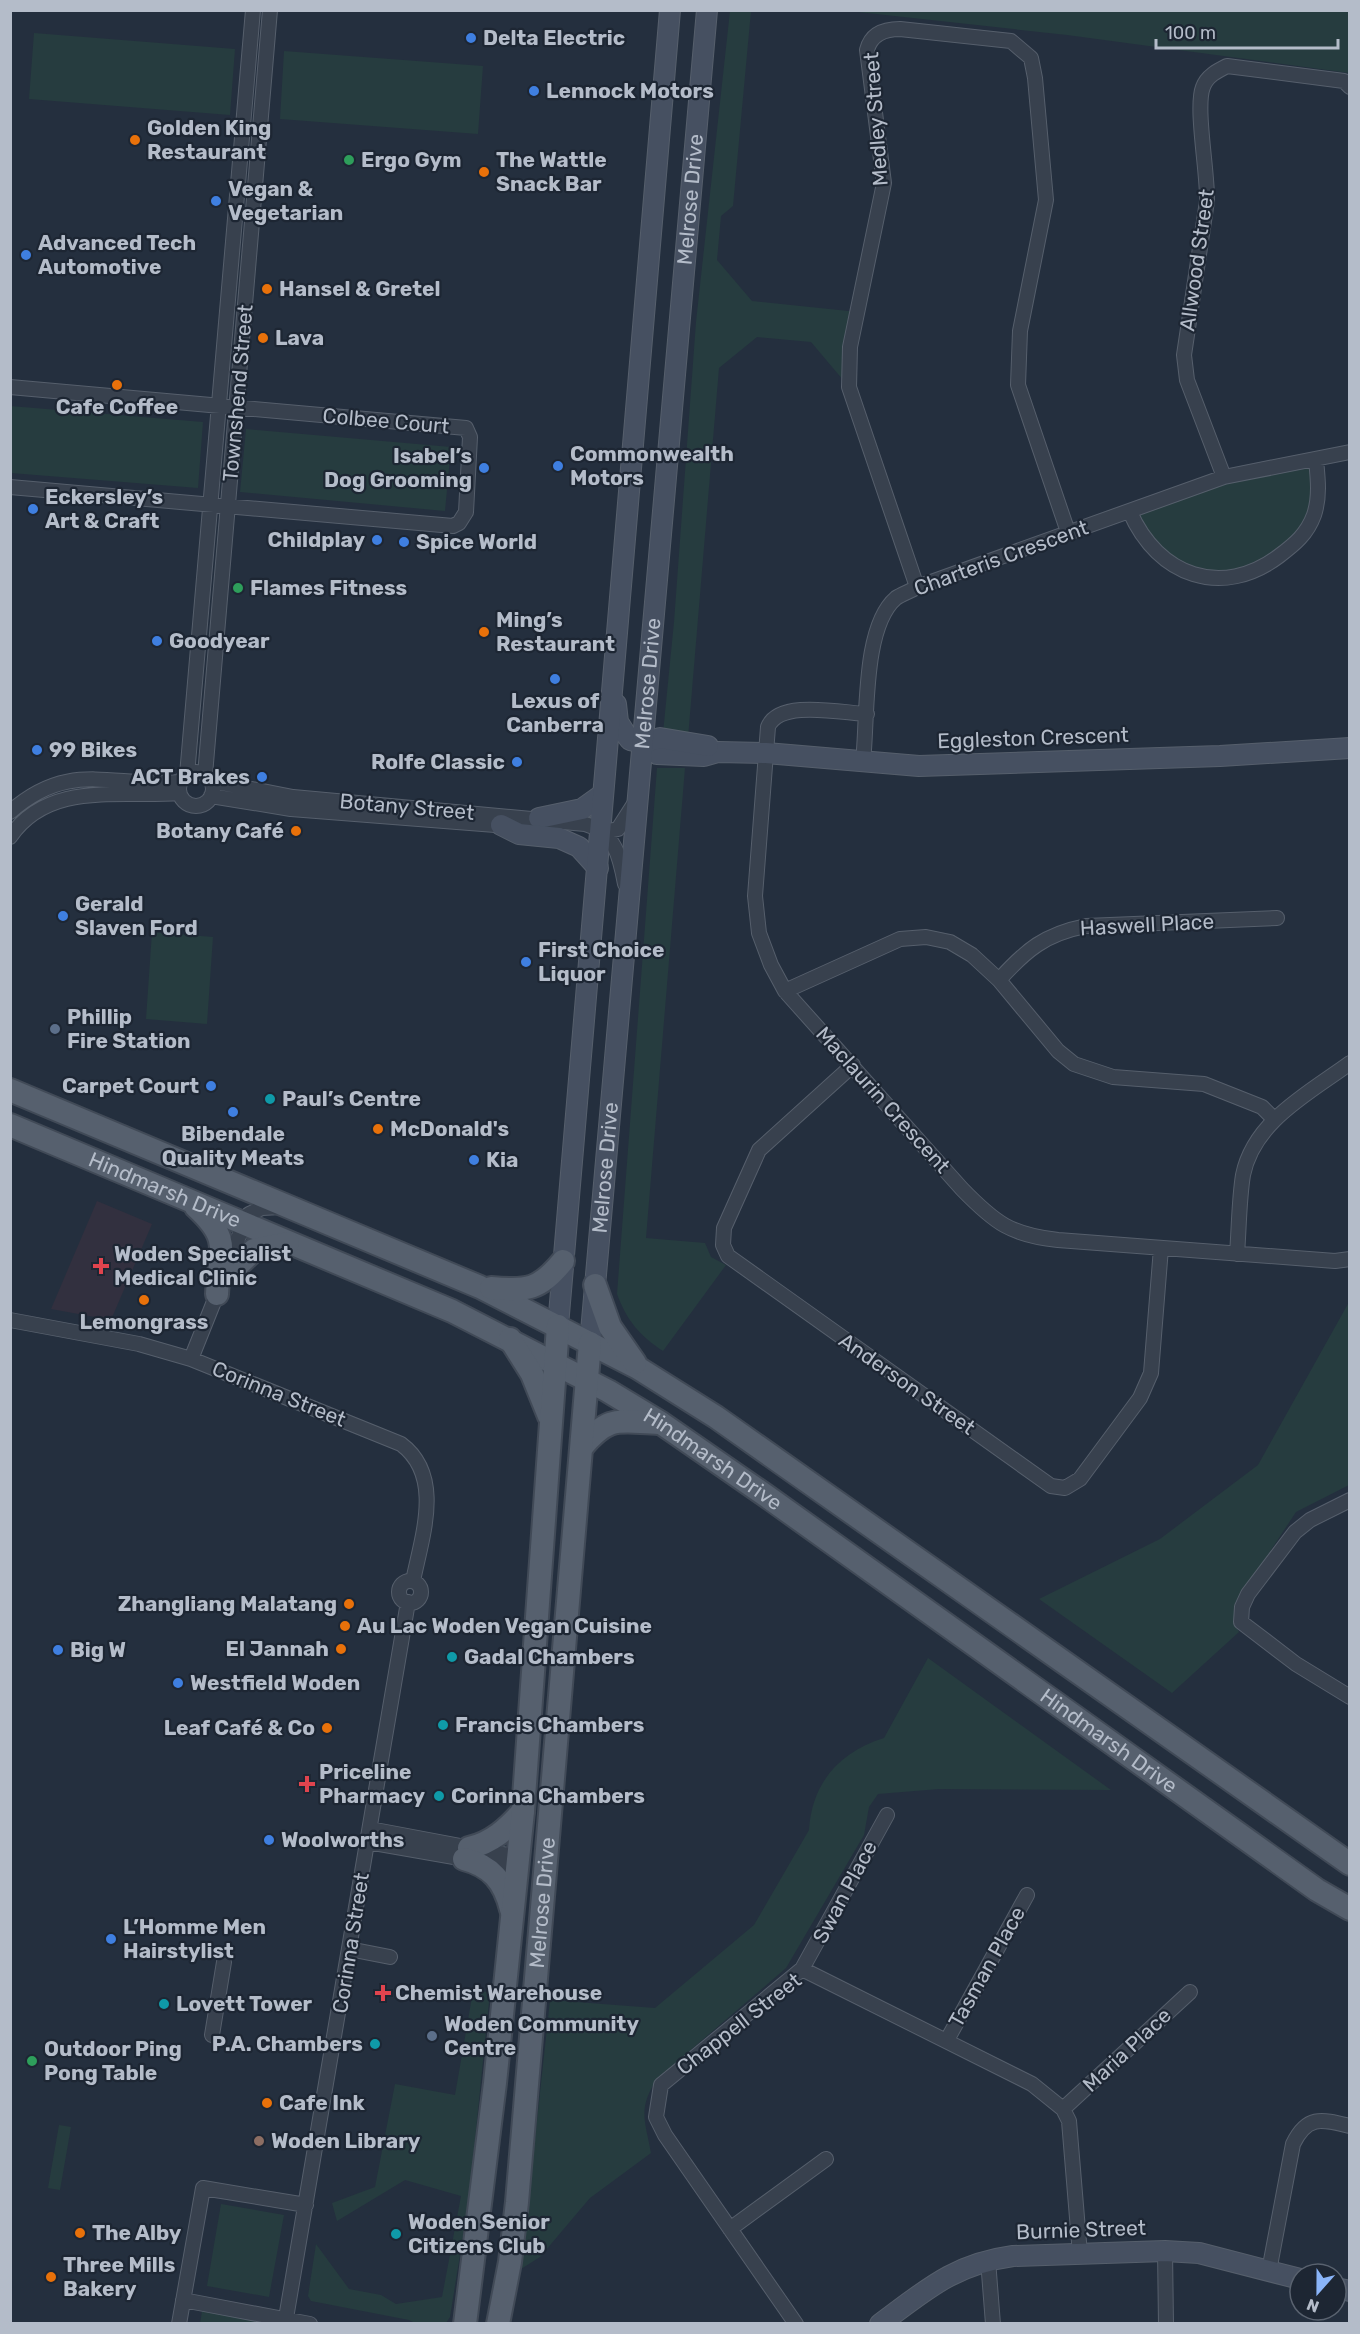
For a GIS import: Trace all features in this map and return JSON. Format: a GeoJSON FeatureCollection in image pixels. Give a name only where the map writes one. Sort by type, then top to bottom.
{"type":"FeatureCollection","features":[{"type":"Feature","properties":{"kind":"main road","name":"Melrose Drive"},"geometry":{"type":"LineString","coordinates":[[465,2324],[474,2272],[524,1802],[563,1261],[602,833],[603,794],[669,10]]}},
{"type":"Feature","properties":{"kind":"main road","name":"Melrose Drive"},"geometry":{"type":"LineString","coordinates":[[498,2324],[510,2262],[520,2164],[552,1768],[639,795],[637,742],[707,10]]}},
{"type":"Feature","properties":{"kind":"main road"},"geometry":{"type":"LineString","coordinates":[[605,771],[612,757],[637,742],[618,722],[612,684]]}},
{"type":"Feature","properties":{"kind":"main road","name":"Eggleston Crescent"},"geometry":{"type":"LineString","coordinates":[[637,742],[660,738],[706,745],[718,752],[766,753],[919,766],[1350,748]]}},
{"type":"Feature","properties":{"kind":"main road"},"geometry":{"type":"LineString","coordinates":[[539,818],[582,809],[603,794]]}},
{"type":"Feature","properties":{"kind":"main road"},"geometry":{"type":"LineString","coordinates":[[501,825],[519,834],[559,838],[579,847],[598,868]]}},
{"type":"Feature","properties":{"kind":"main road","name":"Hindmarsh Drive"},"geometry":{"type":"LineString","coordinates":[[10,1090],[480,1287],[638,1368],[725,1424],[1350,1864]]}},
{"type":"Feature","properties":{"kind":"main road","name":"Hindmarsh Drive"},"geometry":{"type":"LineString","coordinates":[[10,1125],[191,1202],[250,1221],[288,1243],[509,1338],[661,1423],[1317,1890],[1350,1909]]}},
{"type":"Feature","properties":{"kind":"main road"},"geometry":{"type":"LineString","coordinates":[[191,1202],[216,1227],[221,1242],[217,1294]]}},
{"type":"Feature","properties":{"kind":"main road"},"geometry":{"type":"LineString","coordinates":[[232,1270],[254,1250],[288,1243]]}},
{"type":"Feature","properties":{"kind":"main road"},"geometry":{"type":"LineString","coordinates":[[480,1287],[519,1290],[536,1286],[551,1275],[563,1261]]}},
{"type":"Feature","properties":{"kind":"main road"},"geometry":{"type":"LineString","coordinates":[[595,1285],[610,1327],[638,1368]]}},
{"type":"Feature","properties":{"kind":"main road"},"geometry":{"type":"LineString","coordinates":[[509,1338],[532,1374],[551,1421]]}},
{"type":"Feature","properties":{"kind":"main road"},"geometry":{"type":"LineString","coordinates":[[582,1447],[596,1430],[611,1423],[661,1423]]}},
{"type":"Feature","properties":{"kind":"main road"},"geometry":{"type":"LineString","coordinates":[[527,1750],[538,1762],[552,1768]]}},
{"type":"Feature","properties":{"kind":"main road"},"geometry":{"type":"LineString","coordinates":[[513,1916],[507,1892],[494,1872],[466,1853],[494,1838],[510,1826],[524,1802],[528,1784],[536,1776],[552,1768]]}},
{"type":"Feature","properties":{"kind":"main road"},"geometry":{"type":"LineString","coordinates":[[518,1863],[544,1866]]}},
{"type":"Feature","properties":{"kind":"main road","name":"Burnie Street"},"geometry":{"type":"LineString","coordinates":[[880,2324],[950,2273],[988,2260],[1080,2254],[1199,2253],[1288,2276]]}},
{"type":"Feature","properties":{"kind":"main road"},"geometry":{"type":"LineString","coordinates":[[454,2324],[474,2272]]}},
{"type":"Feature","properties":{"kind":"street","name":"Townshend Street"},"geometry":{"type":"LineString","coordinates":[[182,783],[210,505],[253,10]]}},
{"type":"Feature","properties":{"kind":"street","name":"Townshend Street"},"geometry":{"type":"LineString","coordinates":[[208,778],[228,506],[270,10]]}},
{"type":"Feature","properties":{"kind":"street","name":"Medley Street"},"geometry":{"type":"LineString","coordinates":[[917,587],[849,387],[850,347],[884,183],[867,50],[875,36],[885,30],[900,29],[1011,41],[1030,58],[1036,90],[1046,200],[1020,331],[1018,385],[1068,532]]}},
{"type":"Feature","properties":{"kind":"street","name":"Allwood Street"},"geometry":{"type":"LineString","coordinates":[[1224,477],[1187,380],[1184,355],[1207,201],[1208,179],[1200,104],[1203,87],[1212,74],[1227,66],[1344,81],[1350,87]]}},
{"type":"Feature","properties":{"kind":"street","name":"Colbee Court"},"geometry":{"type":"LineString","coordinates":[[10,387],[465,428],[470,437],[466,512],[459,523],[453,526],[10,487]]}},
{"type":"Feature","properties":{"kind":"street","name":"Charteris Crescent"},"geometry":{"type":"LineString","coordinates":[[863,761],[872,650],[881,621],[896,598],[917,587],[1224,477],[1350,452]]}},
{"type":"Feature","properties":{"kind":"street"},"geometry":{"type":"LineString","coordinates":[[1130,512],[1144,539],[1161,557],[1215,580],[1236,578],[1263,568],[1302,537],[1315,512],[1319,485],[1316,460]]}},
{"type":"Feature","properties":{"kind":"street","name":"Maclaurin Crescent"},"geometry":{"type":"LineString","coordinates":[[867,714],[793,710],[784,712],[771,720],[768,727],[756,907],[759,933],[771,965],[785,991],[854,1065],[962,1189],[984,1212],[1005,1226],[1029,1237],[1335,1261],[1350,1259]]}},
{"type":"Feature","properties":{"kind":"street"},"geometry":{"type":"LineString","coordinates":[[10,837],[38,811],[64,799],[88,794],[147,796],[182,783],[196,772],[208,778],[212,796],[204,804],[194,806],[184,802],[182,783]]}},
{"type":"Feature","properties":{"kind":"street"},"geometry":{"type":"LineString","coordinates":[[10,812],[40,792],[71,780],[90,778],[182,783]]}},
{"type":"Feature","properties":{"kind":"street","name":"Botany Street"},"geometry":{"type":"LineString","coordinates":[[208,778],[293,797],[539,818],[585,825],[602,833]]}},
{"type":"Feature","properties":{"kind":"street"},"geometry":{"type":"LineString","coordinates":[[629,900],[619,853],[602,833],[618,829],[622,825],[639,795]]}},
{"type":"Feature","properties":{"kind":"street","name":"Botany Street"},"geometry":{"type":"LineString","coordinates":[[212,796],[301,810],[602,833]]}},
{"type":"Feature","properties":{"kind":"street","name":"Haswell Place"},"geometry":{"type":"LineString","coordinates":[[999,980],[1037,944],[1060,931],[1086,926],[1277,918]]}},
{"type":"Feature","properties":{"kind":"street"},"geometry":{"type":"LineString","coordinates":[[785,991],[900,939],[926,937],[950,942],[965,950],[999,980],[1058,1051],[1074,1065],[1113,1077],[1204,1084],[1262,1107],[1274,1119]]}},
{"type":"Feature","properties":{"kind":"street"},"geometry":{"type":"LineString","coordinates":[[1237,1254],[1243,1175],[1259,1137],[1274,1119],[1350,1063]]}},
{"type":"Feature","properties":{"kind":"street","name":"Anderson Street"},"geometry":{"type":"LineString","coordinates":[[854,1065],[759,1150],[724,1228],[723,1245],[736,1263],[1051,1486],[1065,1488],[1080,1479],[1140,1398],[1151,1373],[1161,1248]]}},
{"type":"Feature","properties":{"kind":"street"},"geometry":{"type":"LineString","coordinates":[[217,1294],[232,1270],[250,1221],[253,1202],[245,1190]]}},
{"type":"Feature","properties":{"kind":"street"},"geometry":{"type":"LineString","coordinates":[[191,1359],[250,1221],[285,1207]]}},
{"type":"Feature","properties":{"kind":"street","name":"Corinna Street"},"geometry":{"type":"LineString","coordinates":[[10,1320],[139,1344],[191,1359],[401,1444],[413,1453],[422,1467],[427,1501],[413,1581],[406,1581],[399,1589],[400,1596],[408,1602],[286,2321]]}},
{"type":"Feature","properties":{"kind":"street"},"geometry":{"type":"LineString","coordinates":[[1350,1500],[1310,1520],[1295,1532],[1248,1594],[1242,1607],[1241,1622],[1296,1664],[1350,1697]]}},
{"type":"Feature","properties":{"kind":"street","name":"Swan Place"},"geometry":{"type":"LineString","coordinates":[[802,1969],[887,1815]]}},
{"type":"Feature","properties":{"kind":"street"},"geometry":{"type":"LineString","coordinates":[[369,1835],[518,1863]]}},
{"type":"Feature","properties":{"kind":"street","name":"Tasman Place"},"geometry":{"type":"LineString","coordinates":[[948,2040],[1027,1895]]}},
{"type":"Feature","properties":{"kind":"street"},"geometry":{"type":"LineString","coordinates":[[349,1949],[390,1957]]}},
{"type":"Feature","properties":{"kind":"street"},"geometry":{"type":"LineString","coordinates":[[212,2036],[224,1962]]}},
{"type":"Feature","properties":{"kind":"street","name":"Chappell Street"},"geometry":{"type":"LineString","coordinates":[[796,2324],[664,2135],[656,2117],[661,2085],[802,1969],[1032,2084],[1063,2109]]}},
{"type":"Feature","properties":{"kind":"street","name":"Maria Place"},"geometry":{"type":"LineString","coordinates":[[1063,2109],[1190,1992]]}},
{"type":"Feature","properties":{"kind":"street"},"geometry":{"type":"LineString","coordinates":[[1063,2109],[1071,2135],[1080,2254]]}},
{"type":"Feature","properties":{"kind":"street"},"geometry":{"type":"LineString","coordinates":[[1269,2271],[1293,2144],[1301,2128],[1314,2121],[1330,2121],[1350,2126]]}},
{"type":"Feature","properties":{"kind":"street"},"geometry":{"type":"LineString","coordinates":[[730,2229],[826,2159]]}},
{"type":"Feature","properties":{"kind":"street"},"geometry":{"type":"LineString","coordinates":[[179,2324],[203,2188],[306,2205]]}},
{"type":"Feature","properties":{"kind":"street"},"geometry":{"type":"LineString","coordinates":[[1165,2252],[1166,2324]]}},
{"type":"Feature","properties":{"kind":"street"},"geometry":{"type":"LineString","coordinates":[[988,2260],[993,2324]]}},
{"type":"Feature","properties":{"kind":"street"},"geometry":{"type":"LineString","coordinates":[[183,2300],[310,2324]]}},
{"type":"Feature","properties":{"kind":"shaded area","name":"Woden Specialist Medical Clinic"},"geometry":{"type":"Polygon","coordinates":[[[97,1201],[152,1224],[111,1320],[51,1309],[97,1201]]]}},
{"type":"Feature","properties":{"kind":"green space"},"geometry":{"type":"Polygon","coordinates":[[[730,11],[751,11],[733,206],[721,216],[717,260],[752,301],[858,312],[849,387],[811,342],[757,337],[719,368],[688,738],[663,733],[674,622],[696,322],[730,11]]]}},
{"type":"Feature","properties":{"kind":"green space"},"geometry":{"type":"Polygon","coordinates":[[[849,11],[1349,11],[1349,73],[1067,35],[849,11]]]}},
{"type":"Feature","properties":{"kind":"green space"},"geometry":{"type":"Polygon","coordinates":[[[34,33],[235,49],[230,115],[29,99],[34,33]]]}},
{"type":"Feature","properties":{"kind":"green space"},"geometry":{"type":"Polygon","coordinates":[[[284,51],[483,66],[478,134],[280,119],[284,51]]]}},
{"type":"Feature","properties":{"kind":"green space"},"geometry":{"type":"Polygon","coordinates":[[[10,406],[203,422],[198,488],[11,473],[10,406]]]}},
{"type":"Feature","properties":{"kind":"green space"},"geometry":{"type":"Polygon","coordinates":[[[246,429],[451,447],[445,511],[240,492],[246,429]]]}},
{"type":"Feature","properties":{"kind":"green space"},"geometry":{"type":"Polygon","coordinates":[[[1316,460],[1315,512],[1282,554],[1215,580],[1161,557],[1130,512],[1224,477],[1316,460]]]}},
{"type":"Feature","properties":{"kind":"green space"},"geometry":{"type":"Polygon","coordinates":[[[657,768],[685,768],[646,1238],[705,1243],[711,1257],[726,1265],[663,1351],[635,1327],[617,1294],[657,768]]]}},
{"type":"Feature","properties":{"kind":"green space"},"geometry":{"type":"Polygon","coordinates":[[[152,932],[213,937],[207,1024],[146,1019],[152,932]]]}},
{"type":"Feature","properties":{"kind":"green space"},"geometry":{"type":"Polygon","coordinates":[[[1349,1302],[1349,1485],[1296,1512],[1236,1603],[1234,1622],[1239,1632],[1172,1693],[1039,1599],[1160,1539],[1258,1465],[1349,1302]]]}},
{"type":"Feature","properties":{"kind":"green space"},"geometry":{"type":"Polygon","coordinates":[[[928,1658],[1111,1790],[939,1789],[878,1794],[869,1807],[864,1835],[786,1968],[658,2078],[651,2088],[644,2114],[651,2153],[590,2198],[540,2257],[521,2269],[550,2000],[655,2008],[754,1925],[809,1830],[811,1813],[822,1784],[841,1761],[868,1744],[884,1738],[928,1658]]]}},
{"type":"Feature","properties":{"kind":"green space"},"geometry":{"type":"Polygon","coordinates":[[[473,1991],[490,1992],[469,2199],[450,2317],[446,2323],[415,2323],[311,2301],[308,2296],[316,2244],[349,2289],[381,2295],[396,2304],[442,2297],[461,2196],[405,2180],[337,2221],[332,2203],[375,2187],[395,2084],[455,2095],[473,1991]]]}},
{"type":"Feature","properties":{"kind":"green space"},"geometry":{"type":"Polygon","coordinates":[[[59,2125],[71,2127],[60,2190],[48,2188],[59,2125]]]}},
{"type":"Feature","properties":{"kind":"green space"},"geometry":{"type":"Polygon","coordinates":[[[221,2204],[284,2215],[269,2297],[207,2286],[221,2204]]]}},
{"type":"Feature","properties":{"kind":"green space"},"geometry":{"type":"Polygon","coordinates":[[[202,2311],[257,2320],[256,2323],[200,2324],[202,2311]]]}},
{"type":"Feature","properties":{"kind":"place","name":"Delta Electric"},"geometry":{"type":"Point","coordinates":[471,38]}},
{"type":"Feature","properties":{"kind":"place","name":"Lennock Motors"},"geometry":{"type":"Point","coordinates":[534,91]}},
{"type":"Feature","properties":{"kind":"place","name":"Golden King Restaurant"},"geometry":{"type":"Point","coordinates":[135,140]}},
{"type":"Feature","properties":{"kind":"place","name":"Ergo Gym"},"geometry":{"type":"Point","coordinates":[349,160]}},
{"type":"Feature","properties":{"kind":"place","name":"The Wattle Snack Bar"},"geometry":{"type":"Point","coordinates":[484,172]}},
{"type":"Feature","properties":{"kind":"place","name":"Vegan & Vegetarian"},"geometry":{"type":"Point","coordinates":[216,201]}},
{"type":"Feature","properties":{"kind":"place","name":"Advanced Tech Automotive"},"geometry":{"type":"Point","coordinates":[26,255]}},
{"type":"Feature","properties":{"kind":"place","name":"Hansel & Gretel"},"geometry":{"type":"Point","coordinates":[267,289]}},
{"type":"Feature","properties":{"kind":"place","name":"Lava"},"geometry":{"type":"Point","coordinates":[263,338]}},
{"type":"Feature","properties":{"kind":"place","name":"Cafe Coffee"},"geometry":{"type":"Point","coordinates":[117,385]}},
{"type":"Feature","properties":{"kind":"place","name":"Commonwealth Motors"},"geometry":{"type":"Point","coordinates":[558,466]}},
{"type":"Feature","properties":{"kind":"place","name":"Isabel’s Dog Grooming"},"geometry":{"type":"Point","coordinates":[484,468]}},
{"type":"Feature","properties":{"kind":"place","name":"Eckersley’s Art & Craft"},"geometry":{"type":"Point","coordinates":[33,509]}},
{"type":"Feature","properties":{"kind":"place","name":"Childplay"},"geometry":{"type":"Point","coordinates":[377,540]}},
{"type":"Feature","properties":{"kind":"place","name":"Spice World"},"geometry":{"type":"Point","coordinates":[404,542]}},
{"type":"Feature","properties":{"kind":"place","name":"Flames Fitness"},"geometry":{"type":"Point","coordinates":[238,588]}},
{"type":"Feature","properties":{"kind":"place","name":"Ming’s Restaurant"},"geometry":{"type":"Point","coordinates":[484,632]}},
{"type":"Feature","properties":{"kind":"place","name":"Goodyear"},"geometry":{"type":"Point","coordinates":[157,641]}},
{"type":"Feature","properties":{"kind":"place","name":"Lexus of Canberra"},"geometry":{"type":"Point","coordinates":[555,679]}},
{"type":"Feature","properties":{"kind":"place","name":"99 Bikes"},"geometry":{"type":"Point","coordinates":[37,750]}},
{"type":"Feature","properties":{"kind":"place","name":"Rolfe Classic"},"geometry":{"type":"Point","coordinates":[517,762]}},
{"type":"Feature","properties":{"kind":"place","name":"ACT Brakes"},"geometry":{"type":"Point","coordinates":[262,777]}},
{"type":"Feature","properties":{"kind":"place","name":"Botany Café"},"geometry":{"type":"Point","coordinates":[296,831]}},
{"type":"Feature","properties":{"kind":"place","name":"Gerald Slaven Ford"},"geometry":{"type":"Point","coordinates":[63,916]}},
{"type":"Feature","properties":{"kind":"place","name":"First Choice Liquor"},"geometry":{"type":"Point","coordinates":[526,962]}},
{"type":"Feature","properties":{"kind":"place","name":"Phillip Fire Station"},"geometry":{"type":"Point","coordinates":[55,1029]}},
{"type":"Feature","properties":{"kind":"place","name":"Carpet Court"},"geometry":{"type":"Point","coordinates":[211,1086]}},
{"type":"Feature","properties":{"kind":"place","name":"Paul’s Centre"},"geometry":{"type":"Point","coordinates":[270,1099]}},
{"type":"Feature","properties":{"kind":"place","name":"Bibendale Quality Meats"},"geometry":{"type":"Point","coordinates":[233,1112]}},
{"type":"Feature","properties":{"kind":"place","name":"McDonald's"},"geometry":{"type":"Point","coordinates":[378,1129]}},
{"type":"Feature","properties":{"kind":"place","name":"Kia"},"geometry":{"type":"Point","coordinates":[474,1160]}},
{"type":"Feature","properties":{"kind":"place","name":"Woden Specialist Medical Clinic"},"geometry":{"type":"Point","coordinates":[101,1266]}},
{"type":"Feature","properties":{"kind":"place","name":"Lemongrass"},"geometry":{"type":"Point","coordinates":[144,1300]}},
{"type":"Feature","properties":{"kind":"place","name":"Zhangliang Malatang"},"geometry":{"type":"Point","coordinates":[349,1604]}},
{"type":"Feature","properties":{"kind":"place","name":"Au Lac Woden Vegan Cuisine"},"geometry":{"type":"Point","coordinates":[345,1626]}},
{"type":"Feature","properties":{"kind":"place","name":"El Jannah"},"geometry":{"type":"Point","coordinates":[341,1649]}},
{"type":"Feature","properties":{"kind":"place","name":"Big W"},"geometry":{"type":"Point","coordinates":[58,1650]}},
{"type":"Feature","properties":{"kind":"place","name":"Gadal Chambers"},"geometry":{"type":"Point","coordinates":[452,1657]}},
{"type":"Feature","properties":{"kind":"place","name":"Westfield Woden"},"geometry":{"type":"Point","coordinates":[178,1683]}},
{"type":"Feature","properties":{"kind":"place","name":"Francis Chambers"},"geometry":{"type":"Point","coordinates":[443,1725]}},
{"type":"Feature","properties":{"kind":"place","name":"Leaf Café & Co"},"geometry":{"type":"Point","coordinates":[327,1728]}},
{"type":"Feature","properties":{"kind":"place","name":"Priceline Pharmacy"},"geometry":{"type":"Point","coordinates":[307,1784]}},
{"type":"Feature","properties":{"kind":"place","name":"Corinna Chambers"},"geometry":{"type":"Point","coordinates":[439,1796]}},
{"type":"Feature","properties":{"kind":"place","name":"Woolworths"},"geometry":{"type":"Point","coordinates":[269,1840]}},
{"type":"Feature","properties":{"kind":"place","name":"L’Homme Men Hairstylist"},"geometry":{"type":"Point","coordinates":[111,1939]}},
{"type":"Feature","properties":{"kind":"place","name":"Chemist Warehouse"},"geometry":{"type":"Point","coordinates":[383,1993]}},
{"type":"Feature","properties":{"kind":"place","name":"Lovett Tower"},"geometry":{"type":"Point","coordinates":[164,2004]}},
{"type":"Feature","properties":{"kind":"place","name":"Woden Community Centre"},"geometry":{"type":"Point","coordinates":[432,2036]}},
{"type":"Feature","properties":{"kind":"place","name":"P.A. Chambers"},"geometry":{"type":"Point","coordinates":[375,2044]}},
{"type":"Feature","properties":{"kind":"place","name":"Outdoor Ping Pong Table"},"geometry":{"type":"Point","coordinates":[32,2061]}},
{"type":"Feature","properties":{"kind":"place","name":"Cafe Ink"},"geometry":{"type":"Point","coordinates":[267,2103]}},
{"type":"Feature","properties":{"kind":"place","name":"Woden Library"},"geometry":{"type":"Point","coordinates":[259,2141]}},
{"type":"Feature","properties":{"kind":"place","name":"The Alby"},"geometry":{"type":"Point","coordinates":[80,2233]}},
{"type":"Feature","properties":{"kind":"place","name":"Woden Senior Citizens Club"},"geometry":{"type":"Point","coordinates":[396,2234]}},
{"type":"Feature","properties":{"kind":"place","name":"Three Mills Bakery"},"geometry":{"type":"Point","coordinates":[51,2277]}}]}
